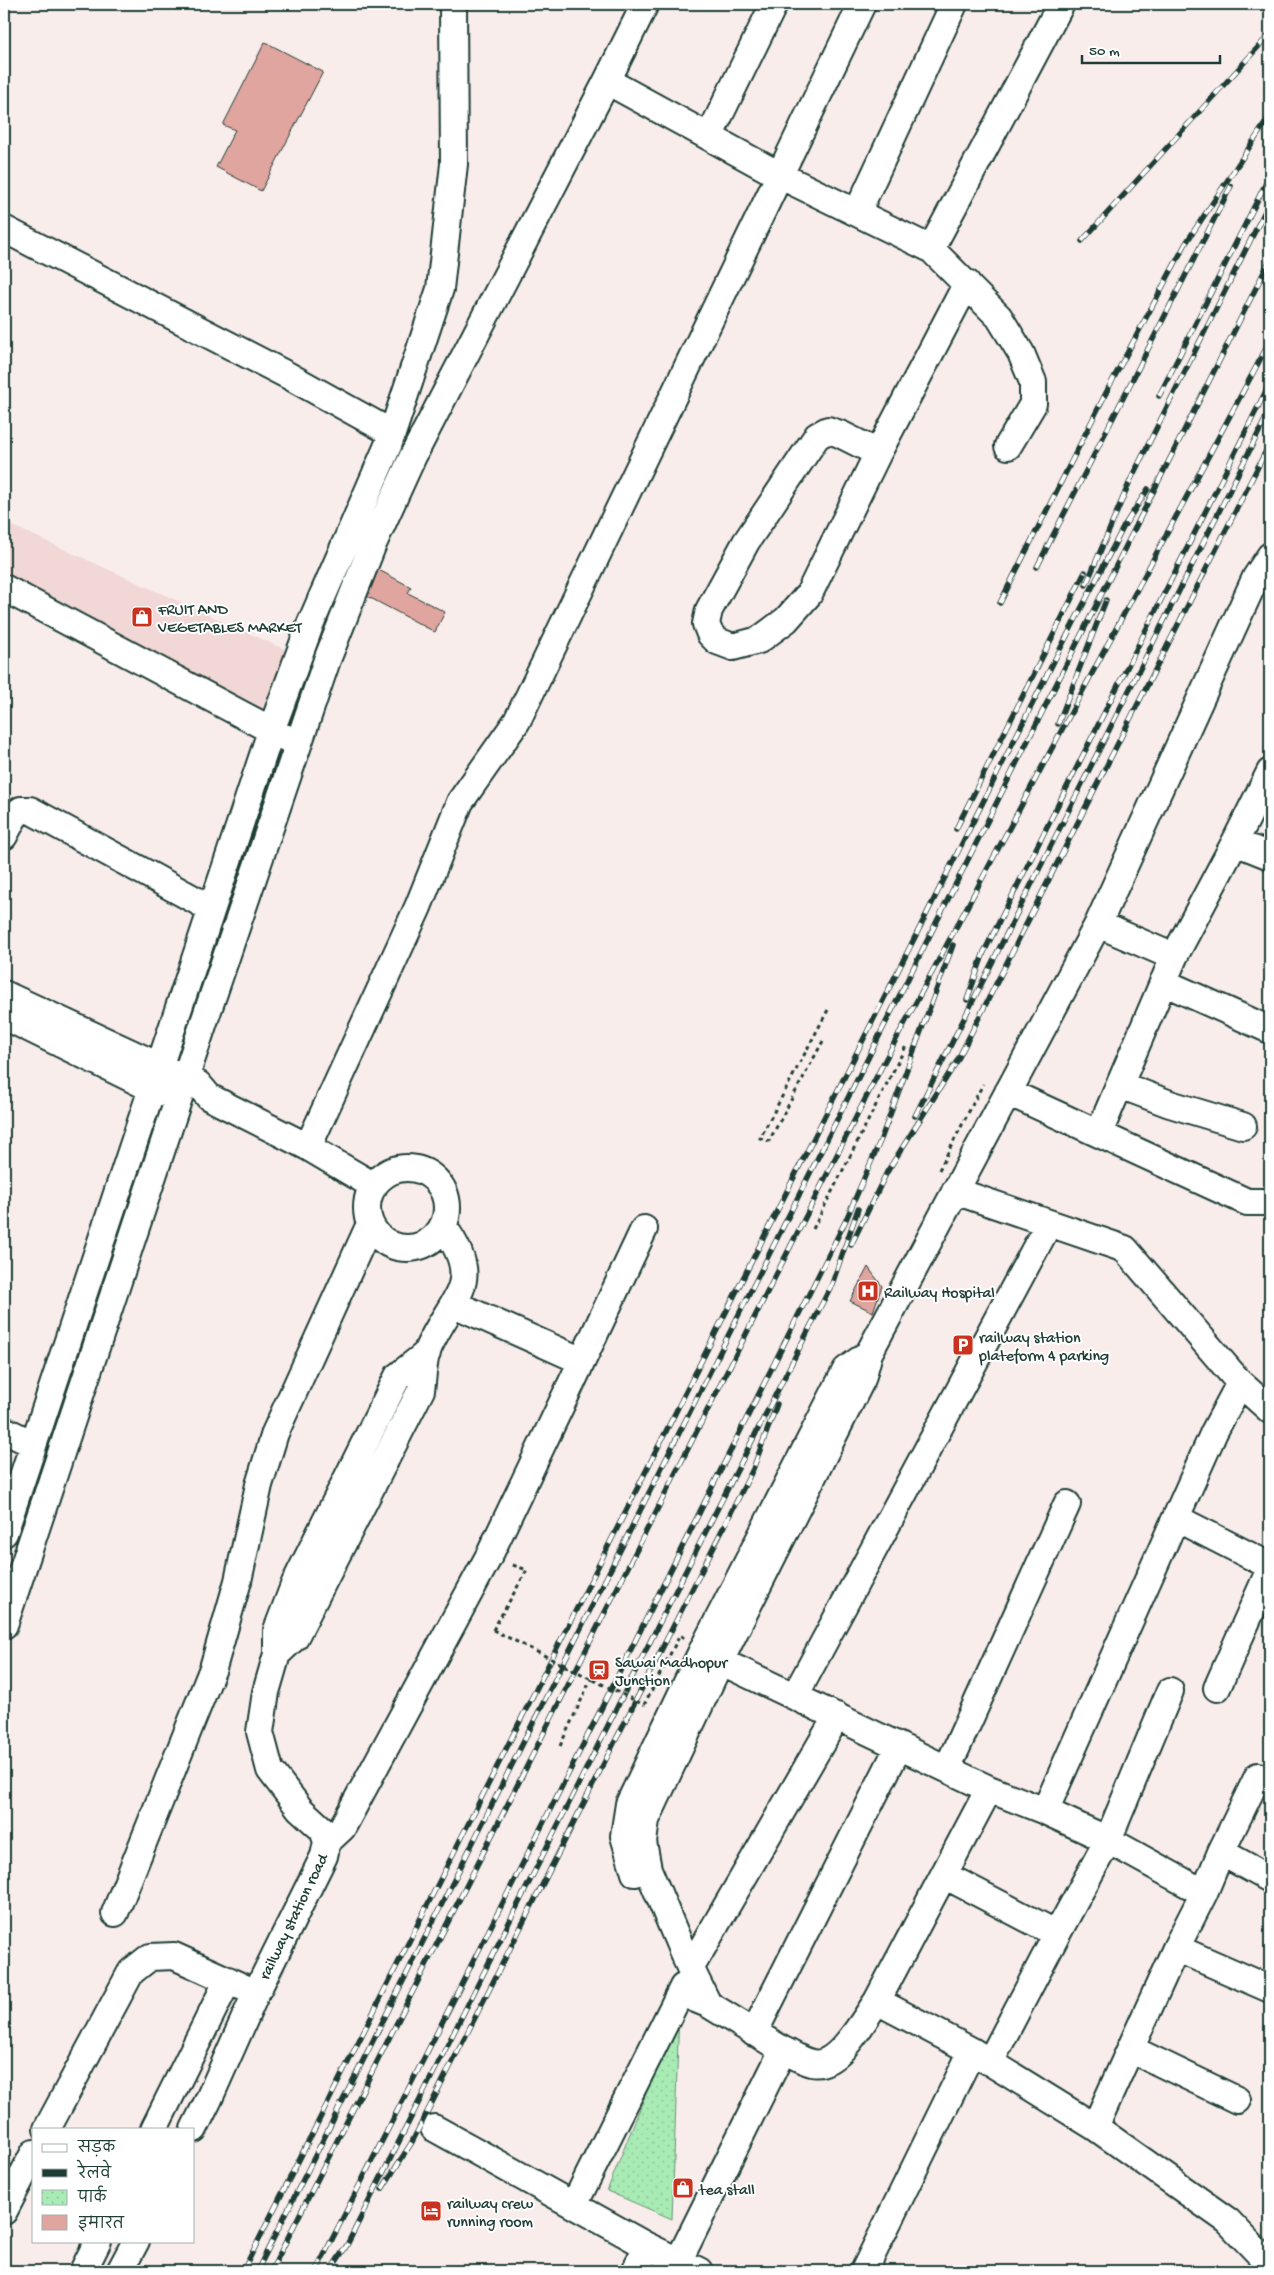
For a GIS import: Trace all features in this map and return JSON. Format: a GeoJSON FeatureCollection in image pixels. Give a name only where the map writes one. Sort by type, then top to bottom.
{"type":"FeatureCollection","features":[{"type":"Feature","properties":{"kind":"street"},"geometry":{"type":"LineString","coordinates":[[4,1533],[156,1078],[210,908],[271,731],[310,625],[390,438],[440,289],[454,164],[453,4]]}},
{"type":"Feature","properties":{"kind":"street"},"geometry":{"type":"LineString","coordinates":[[4,1625],[182,1088],[327,660],[373,544],[413,456],[645,4]]}},
{"type":"Feature","properties":{"kind":"street"},"geometry":{"type":"LineString","coordinates":[[709,137],[774,4]]}},
{"type":"Feature","properties":{"kind":"street"},"geometry":{"type":"LineString","coordinates":[[308,1147],[418,906],[460,802],[517,721],[862,4]]}},
{"type":"Feature","properties":{"kind":"street"},"geometry":{"type":"LineString","coordinates":[[857,213],[954,4]]}},
{"type":"Feature","properties":{"kind":"street"},"geometry":{"type":"LineString","coordinates":[[931,249],[1061,4]]}},
{"type":"Feature","properties":{"kind":"street"},"geometry":{"type":"LineString","coordinates":[[607,81],[779,175],[931,249],[999,317],[1021,353],[1033,382],[1033,404],[1008,446]]}},
{"type":"Feature","properties":{"kind":"street"},"geometry":{"type":"LineString","coordinates":[[4,229],[280,371],[390,438],[413,456]]}},
{"type":"Feature","properties":{"kind":"street"},"geometry":{"type":"LineString","coordinates":[[878,453],[828,430],[817,436],[746,542],[709,610],[706,624],[710,634],[717,641],[733,647],[759,640],[786,620],[809,594],[878,453],[967,283]]}},
{"type":"Feature","properties":{"kind":"street"},"geometry":{"type":"LineString","coordinates":[[687,1978],[648,1869],[643,1842],[646,1820],[720,1661],[862,1379],[869,1353],[1098,924],[1256,577],[1270,556]]}},
{"type":"Feature","properties":{"kind":"street"},"geometry":{"type":"LineString","coordinates":[[4,588],[271,731],[298,743]]}},
{"type":"Feature","properties":{"kind":"street"},"geometry":{"type":"LineString","coordinates":[[1099,1134],[1174,957],[1270,772]]}},
{"type":"Feature","properties":{"kind":"street"},"geometry":{"type":"LineString","coordinates":[[4,836],[14,817],[21,810],[30,810],[210,908]]}},
{"type":"Feature","properties":{"kind":"street"},"geometry":{"type":"LineString","coordinates":[[1235,842],[1270,856]]}},
{"type":"Feature","properties":{"kind":"street"},"geometry":{"type":"LineString","coordinates":[[1098,924],[1174,957]]}},
{"type":"Feature","properties":{"kind":"street"},"geometry":{"type":"LineString","coordinates":[[1163,982],[1270,1030]]}},
{"type":"Feature","properties":{"kind":"street"},"geometry":{"type":"LineString","coordinates":[[4,994],[156,1078]]}},
{"type":"Feature","properties":{"kind":"street"},"geometry":{"type":"LineString","coordinates":[[4,1016],[182,1088],[192,1100],[209,1097],[308,1147],[374,1186]]}},
{"type":"Feature","properties":{"kind":"street"},"geometry":{"type":"LineString","coordinates":[[1120,1084],[1170,1104],[1243,1126]]}},
{"type":"Feature","properties":{"kind":"street"},"geometry":{"type":"LineString","coordinates":[[1008,1092],[1247,1202],[1270,1202]]}},
{"type":"Feature","properties":{"kind":"street"},"geometry":{"type":"LineString","coordinates":[[408,1168],[421,1170],[438,1182],[447,1200],[447,1213],[443,1226],[436,1236],[425,1244],[413,1248],[400,1248],[387,1243],[377,1235],[370,1224],[367,1211],[368,1198],[374,1186],[383,1176],[395,1170],[408,1168]]}},
{"type":"Feature","properties":{"kind":"street"},"geometry":{"type":"LineString","coordinates":[[956,1191],[1125,1249],[1240,1383],[1270,1410]]}},
{"type":"Feature","properties":{"kind":"street"},"geometry":{"type":"LineString","coordinates":[[795,1696],[1049,1223]]}},
{"type":"Feature","properties":{"kind":"street"},"geometry":{"type":"LineString","coordinates":[[114,1913],[213,1668],[238,1582],[259,1485],[275,1433],[370,1224]]}},
{"type":"Feature","properties":{"kind":"street","name":"railway station road"},"geometry":{"type":"LineString","coordinates":[[194,2128],[256,1993],[324,1856],[327,1842],[323,1830],[300,1810],[270,1770],[260,1732],[266,1692],[277,1654],[277,1630],[295,1583],[398,1376],[426,1352],[454,1304],[464,1282],[464,1262],[458,1246],[443,1226]]}},
{"type":"Feature","properties":{"kind":"street"},"geometry":{"type":"LineString","coordinates":[[327,1842],[342,1828],[489,1556],[644,1229]]}},
{"type":"Feature","properties":{"kind":"street"},"geometry":{"type":"LineString","coordinates":[[454,1304],[582,1361]]}},
{"type":"Feature","properties":{"kind":"street"},"geometry":{"type":"LineString","coordinates":[[869,1353],[846,1370],[701,1653],[629,1804],[624,1836],[631,1862],[687,1978],[708,2004],[783,2050],[813,2064],[828,2061],[840,2052],[877,2001],[989,1789]]}},
{"type":"Feature","properties":{"kind":"street"},"geometry":{"type":"LineString","coordinates":[[1045,1811],[1214,1432],[1240,1383]]}},
{"type":"Feature","properties":{"kind":"street"},"geometry":{"type":"LineString","coordinates":[[4,1430],[33,1444]]}},
{"type":"Feature","properties":{"kind":"street"},"geometry":{"type":"LineString","coordinates":[[947,1769],[1067,1504]]}},
{"type":"Feature","properties":{"kind":"street"},"geometry":{"type":"LineString","coordinates":[[1176,1518],[1270,1568],[1218,1688]]}},
{"type":"Feature","properties":{"kind":"street"},"geometry":{"type":"LineString","coordinates":[[720,1661],[989,1789],[1045,1811],[1108,1840],[1204,1893]]}},
{"type":"Feature","properties":{"kind":"street"},"geometry":{"type":"LineString","coordinates":[[864,2271],[981,2056],[1057,1934],[1108,1840],[1170,1691]]}},
{"type":"Feature","properties":{"kind":"street"},"geometry":{"type":"LineString","coordinates":[[574,2205],[687,1978],[836,1716]]}},
{"type":"Feature","properties":{"kind":"street"},"geometry":{"type":"LineString","coordinates":[[754,2033],[899,1746]]}},
{"type":"Feature","properties":{"kind":"street"},"geometry":{"type":"LineString","coordinates":[[1095,2128],[1176,1948],[1204,1893],[1221,1852],[1258,1776]]}},
{"type":"Feature","properties":{"kind":"street"},"geometry":{"type":"LineString","coordinates":[[1221,1852],[1270,1879]]}},
{"type":"Feature","properties":{"kind":"street"},"geometry":{"type":"LineString","coordinates":[[944,1875],[1057,1934]]}},
{"type":"Feature","properties":{"kind":"street"},"geometry":{"type":"LineString","coordinates":[[1176,1948],[1269,1984]]}},
{"type":"Feature","properties":{"kind":"street"},"geometry":{"type":"LineString","coordinates":[[47,2128],[131,1972],[150,1957],[174,1956],[256,1993]]}},
{"type":"Feature","properties":{"kind":"street"},"geometry":{"type":"LineString","coordinates":[[154,2128],[228,1980]]}},
{"type":"Feature","properties":{"kind":"street"},"geometry":{"type":"LineString","coordinates":[[877,2001],[981,2056],[1095,2128],[1228,2221],[1270,2265]]}},
{"type":"Feature","properties":{"kind":"street"},"geometry":{"type":"LineString","coordinates":[[1131,2049],[1237,2100]]}},
{"type":"Feature","properties":{"kind":"street"},"geometry":{"type":"LineString","coordinates":[[434,2128],[688,2267],[783,2050]]}},
{"type":"Feature","properties":{"kind":"street"},"geometry":{"type":"LineString","coordinates":[[4,2211],[32,2157]]}},
{"type":"Feature","properties":{"kind":"street"},"geometry":{"type":"LineString","coordinates":[[83,2271],[98,2242]]}},
{"type":"Feature","properties":{"kind":"street"},"geometry":{"type":"LineString","coordinates":[[120,2271],[135,2242]]}},
{"type":"Feature","properties":{"kind":"street"},"geometry":{"type":"LineString","coordinates":[[635,2271],[647,2246]]}},
{"type":"Feature","properties":{"kind":"path"},"geometry":{"type":"LineString","coordinates":[[823,1041],[769,1142],[760,1138],[829,1008]]}},
{"type":"Feature","properties":{"kind":"path"},"geometry":{"type":"LineString","coordinates":[[813,1230],[906,1046]]}},
{"type":"Feature","properties":{"kind":"path"},"geometry":{"type":"LineString","coordinates":[[527,1570],[494,1630],[644,1705],[680,1635]]}},
{"type":"Feature","properties":{"kind":"path"},"geometry":{"type":"LineString","coordinates":[[560,1746],[591,1679]]}},
{"type":"Feature","properties":{"kind":"shaded area","name":"FRUIT AND VEGETABLES MARKET"},"geometry":{"type":"Polygon","coordinates":[[[4,522],[299,656],[256,723],[4,578],[4,522]]]}},
{"type":"Feature","properties":{"kind":"green space"},"geometry":{"type":"Polygon","coordinates":[[[679,2011],[672,2219],[607,2191],[679,2011]]]}},
{"type":"Feature","properties":{"kind":"building"},"geometry":{"type":"Polygon","coordinates":[[[265,42],[323,72],[261,191],[216,167],[235,130],[223,125],[265,42]]]}},
{"type":"Feature","properties":{"kind":"building"},"geometry":{"type":"Polygon","coordinates":[[[373,567],[411,587],[408,593],[445,612],[435,632],[359,592],[373,567]]]}},
{"type":"Feature","properties":{"kind":"building"},"geometry":{"type":"Polygon","coordinates":[[[868,1267],[882,1286],[873,1312],[850,1301],[868,1267]]]}},
{"type":"Feature","properties":{"kind":"railway"},"geometry":{"type":"LineString","coordinates":[[1082,241],[1270,34]]}},
{"type":"Feature","properties":{"kind":"railway"},"geometry":{"type":"LineString","coordinates":[[1000,603],[1109,387],[1186,243],[1270,116]]}},
{"type":"Feature","properties":{"kind":"railway"},"geometry":{"type":"LineString","coordinates":[[1159,396],[1270,175]]}},
{"type":"Feature","properties":{"kind":"railway"},"geometry":{"type":"LineString","coordinates":[[1037,567],[1231,186]]}},
{"type":"Feature","properties":{"kind":"railway"},"geometry":{"type":"LineString","coordinates":[[1086,585],[1130,481],[1270,201]]}},
{"type":"Feature","properties":{"kind":"railway"},"geometry":{"type":"LineString","coordinates":[[257,2271],[1270,260]]}},
{"type":"Feature","properties":{"kind":"railway"},"geometry":{"type":"LineString","coordinates":[[271,2271],[884,1062],[1270,341]]}},
{"type":"Feature","properties":{"kind":"railway"},"geometry":{"type":"LineString","coordinates":[[967,1000],[984,952],[1270,383]]}},
{"type":"Feature","properties":{"kind":"railway"},"geometry":{"type":"LineString","coordinates":[[915,1116],[1270,410]]}},
{"type":"Feature","properties":{"kind":"railway"},"geometry":{"type":"LineString","coordinates":[[851,1245],[887,1172],[957,1061],[1270,443]]}},
{"type":"Feature","properties":{"kind":"railway"},"geometry":{"type":"LineString","coordinates":[[243,2271],[1055,659],[1124,526],[1148,489]]}},
{"type":"Feature","properties":{"kind":"railway"},"geometry":{"type":"LineString","coordinates":[[956,829],[1085,572]]}},
{"type":"Feature","properties":{"kind":"railway"},"geometry":{"type":"LineString","coordinates":[[1058,724],[1106,600]]}},
{"type":"Feature","properties":{"kind":"railway"},"geometry":{"type":"LineString","coordinates":[[316,2271],[845,1222],[881,1139],[953,945]]}},
{"type":"Feature","properties":{"kind":"railway"},"geometry":{"type":"LineString","coordinates":[[330,2271],[347,2245],[832,1284],[858,1209]]}},
{"type":"Feature","properties":{"kind":"railway"},"geometry":{"type":"LineString","coordinates":[[382,2189],[412,2142],[753,1469],[777,1404]]}},
{"type":"Feature","properties":{"kind":"place","name":"FRUIT AND VEGETABLES MARKET"},"geometry":{"type":"Point","coordinates":[142,617]}},
{"type":"Feature","properties":{"kind":"place","name":"Railway Hospital"},"geometry":{"type":"Point","coordinates":[868,1291]}},
{"type":"Feature","properties":{"kind":"place","name":"railway station plateform 4 parking"},"geometry":{"type":"Point","coordinates":[963,1345]}},
{"type":"Feature","properties":{"kind":"place","name":"Sawai Madhopur Junction"},"geometry":{"type":"Point","coordinates":[599,1670]}},
{"type":"Feature","properties":{"kind":"place","name":"tea stall"},"geometry":{"type":"Point","coordinates":[683,2188]}},
{"type":"Feature","properties":{"kind":"place","name":"railway crew running room"},"geometry":{"type":"Point","coordinates":[431,2211]}}]}
